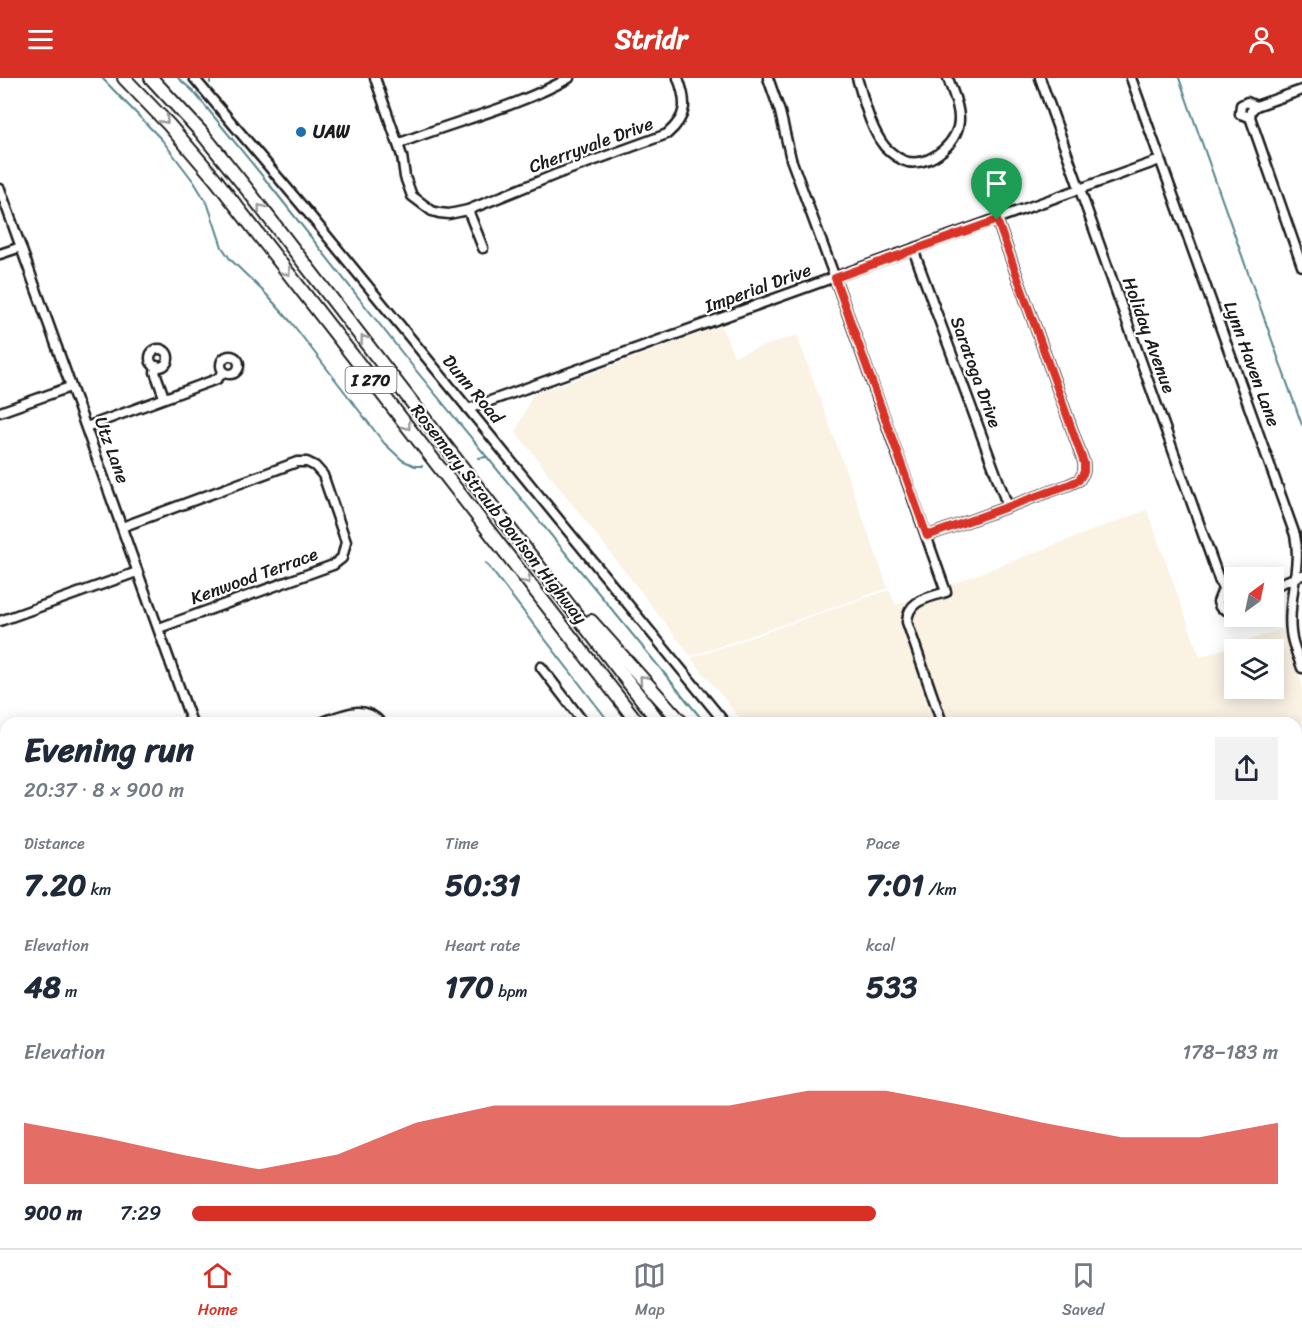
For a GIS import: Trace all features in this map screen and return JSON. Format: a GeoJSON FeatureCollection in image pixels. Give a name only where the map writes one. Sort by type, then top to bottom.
{"type":"FeatureCollection","features":[{"type":"Feature","properties":{"kind":"highway","name":"Rosemary Straub Davison Highway"},"geometry":{"type":"LineString","coordinates":[[124,78],[169,125],[216,180],[633,717]]}},
{"type":"Feature","properties":{"kind":"highway","name":"Rosemary Straub Davison Highway"},"geometry":{"type":"LineString","coordinates":[[150,78],[201,132],[246,188],[655,717]]}},
{"type":"Feature","properties":{"kind":"highway"},"geometry":{"type":"LineString","coordinates":[[542,568],[628,661],[676,717]]}},
{"type":"Feature","properties":{"kind":"street","name":"Dunn Road"},"geometry":{"type":"LineString","coordinates":[[194,78],[309,214],[720,717]]}},
{"type":"Feature","properties":{"kind":"street","name":"Cherryvale Drive"},"geometry":{"type":"LineString","coordinates":[[375,78],[398,144],[412,196],[432,211],[448,214],[468,210],[557,174],[668,134],[676,126],[685,109],[683,90],[678,78]]}},
{"type":"Feature","properties":{"kind":"street"},"geometry":{"type":"LineString","coordinates":[[398,144],[517,101],[569,78]]}},
{"type":"Feature","properties":{"kind":"street"},"geometry":{"type":"LineString","coordinates":[[768,78],[780,112],[791,159],[927,536],[945,592],[915,603],[907,615],[907,622],[940,717]]}},
{"type":"Feature","properties":{"kind":"street"},"geometry":{"type":"LineString","coordinates":[[857,78],[879,138],[886,148],[898,158],[909,162],[932,158],[944,150],[957,130],[960,120],[958,108],[948,78]]}},
{"type":"Feature","properties":{"kind":"street","name":"Holiday Avenue"},"geometry":{"type":"LineString","coordinates":[[1040,78],[1223,589],[1218,602],[1224,609]]}},
{"type":"Feature","properties":{"kind":"street","name":"Lynn Haven Lane"},"geometry":{"type":"LineString","coordinates":[[1131,78],[1295,535],[1299,576],[1291,632],[1302,668]]}},
{"type":"Feature","properties":{"kind":"street"},"geometry":{"type":"LineString","coordinates":[[1302,90],[1256,106],[1251,111],[1250,117],[1302,266]]}},
{"type":"Feature","properties":{"kind":"street","name":"Imperial Drive"},"geometry":{"type":"LineString","coordinates":[[468,409],[1160,160]]}},
{"type":"Feature","properties":{"kind":"street","name":"Utz Lane"},"geometry":{"type":"LineString","coordinates":[[0,189],[190,717]]}},
{"type":"Feature","properties":{"kind":"street"},"geometry":{"type":"LineString","coordinates":[[468,210],[483,248]]}},
{"type":"Feature","properties":{"kind":"street"},"geometry":{"type":"LineString","coordinates":[[927,536],[1068,485],[1079,480],[1084,472],[1084,463],[997,220]]}},
{"type":"Feature","properties":{"kind":"street"},"geometry":{"type":"LineString","coordinates":[[0,254],[21,247]]}},
{"type":"Feature","properties":{"kind":"street","name":"Saratoga Drive"},"geometry":{"type":"LineString","coordinates":[[913,249],[1008,507]]}},
{"type":"Feature","properties":{"kind":"street"},"geometry":{"type":"LineString","coordinates":[[157,366],[155,372],[164,398]]}},
{"type":"Feature","properties":{"kind":"street"},"geometry":{"type":"LineString","coordinates":[[86,427],[218,379],[224,372]]}},
{"type":"Feature","properties":{"kind":"street"},"geometry":{"type":"LineString","coordinates":[[0,412],[70,387]]}},
{"type":"Feature","properties":{"kind":"street","name":"Kenwood Terrace"},"geometry":{"type":"LineString","coordinates":[[122,527],[297,462],[307,462],[315,466],[323,475],[346,542],[342,558],[333,565],[159,628]]}},
{"type":"Feature","properties":{"kind":"street"},"geometry":{"type":"LineString","coordinates":[[0,621],[137,572]]}},
{"type":"Feature","properties":{"kind":"street"},"geometry":{"type":"LineString","coordinates":[[1284,582],[1299,576]]}},
{"type":"Feature","properties":{"kind":"street"},"geometry":{"type":"LineString","coordinates":[[541,667],[579,717]]}},
{"type":"Feature","properties":{"kind":"street"},"geometry":{"type":"LineString","coordinates":[[338,717],[355,711],[368,712],[374,717]]}},
{"type":"Feature","properties":{"kind":"shaded area"},"geometry":{"type":"Polygon","coordinates":[[[721,326],[734,356],[797,335],[888,588],[691,656],[516,432],[532,395],[721,326]]]}},
{"type":"Feature","properties":{"kind":"shaded area"},"geometry":{"type":"Polygon","coordinates":[[[1147,510],[1200,657],[1224,649],[1224,699],[1284,699],[1284,639],[1253,639],[1282,629],[1302,684],[1302,717],[739,717],[691,658],[889,590],[896,605],[1147,510]]]}},
{"type":"Feature","properties":{"kind":"waterway"},"geometry":{"type":"LineString","coordinates":[[102,78],[162,140],[194,182],[208,205],[222,247],[230,259],[291,322],[384,443],[402,460],[415,466],[422,466]]}},
{"type":"Feature","properties":{"kind":"waterway"},"geometry":{"type":"LineString","coordinates":[[178,78],[193,91],[414,368],[700,717]]}},
{"type":"Feature","properties":{"kind":"waterway"},"geometry":{"type":"LineString","coordinates":[[210,78],[210,83]]}},
{"type":"Feature","properties":{"kind":"waterway"},"geometry":{"type":"LineString","coordinates":[[1179,78],[1302,425]]}},
{"type":"Feature","properties":{"kind":"waterway"},"geometry":{"type":"LineString","coordinates":[[478,458],[487,457]]}},
{"type":"Feature","properties":{"kind":"waterway"},"geometry":{"type":"LineString","coordinates":[[486,563],[605,717]]}},
{"type":"Feature","properties":{"kind":"place","name":"UAW"},"geometry":{"type":"Point","coordinates":[301,132]}},
{"type":"Feature","properties":{"kind":"route"},"geometry":{"type":"LineString","coordinates":[[997,220],[1084,463],[1084,472],[1079,480],[1054,491],[927,536],[835,278],[997,220]]}}]}
